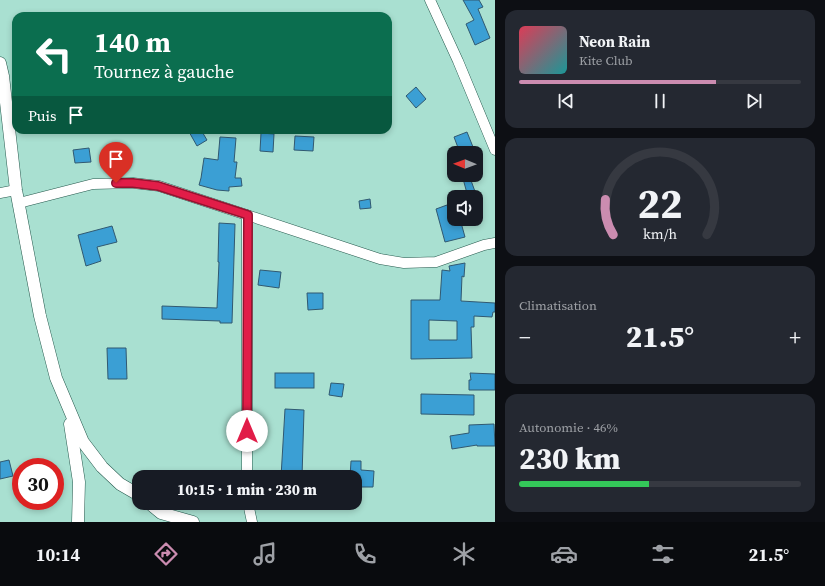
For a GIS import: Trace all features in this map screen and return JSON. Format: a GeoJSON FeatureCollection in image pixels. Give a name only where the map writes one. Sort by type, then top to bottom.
{"type":"FeatureCollection","features":[{"type":"Feature","properties":{"kind":"street"},"geometry":{"type":"LineString","coordinates":[[430,0],[458,61],[495,150]]}},
{"type":"Feature","properties":{"kind":"street"},"geometry":{"type":"LineString","coordinates":[[0,63],[16,190],[40,316],[56,378],[83,442],[102,467],[120,484],[132,491]]}},
{"type":"Feature","properties":{"kind":"street"},"geometry":{"type":"LineString","coordinates":[[19,203],[92,184],[133,183],[158,186],[380,259],[404,262],[436,262],[484,245],[495,243]]}},
{"type":"Feature","properties":{"kind":"street"},"geometry":{"type":"LineString","coordinates":[[0,193],[16,190]]}},
{"type":"Feature","properties":{"kind":"street"},"geometry":{"type":"LineString","coordinates":[[247,470],[248,215]]}},
{"type":"Feature","properties":{"kind":"street"},"geometry":{"type":"LineString","coordinates":[[67,405],[79,482],[78,522]]}},
{"type":"Feature","properties":{"kind":"street"},"geometry":{"type":"LineString","coordinates":[[157,510],[161,513],[193,522]]}},
{"type":"Feature","properties":{"kind":"street"},"geometry":{"type":"LineString","coordinates":[[249,510],[252,522]]}},
{"type":"Feature","properties":{"kind":"building"},"geometry":{"type":"Polygon","coordinates":[[[463,0],[479,0],[483,7],[478,9],[490,38],[475,45],[466,24],[474,20],[463,0]]]}},
{"type":"Feature","properties":{"kind":"building"},"geometry":{"type":"Polygon","coordinates":[[[416,87],[426,99],[416,108],[406,96],[416,87]]]}},
{"type":"Feature","properties":{"kind":"building"},"geometry":{"type":"Polygon","coordinates":[[[467,132],[473,146],[457,146],[454,137],[467,132]]]}},
{"type":"Feature","properties":{"kind":"building"},"geometry":{"type":"Polygon","coordinates":[[[190,134],[203,134],[207,140],[197,146],[190,134]]]}},
{"type":"Feature","properties":{"kind":"building"},"geometry":{"type":"Polygon","coordinates":[[[261,134],[274,134],[273,152],[260,151],[261,134]]]}},
{"type":"Feature","properties":{"kind":"building"},"geometry":{"type":"Polygon","coordinates":[[[295,136],[314,137],[313,151],[294,150],[295,136]]]}},
{"type":"Feature","properties":{"kind":"building"},"geometry":{"type":"Polygon","coordinates":[[[220,137],[236,138],[234,162],[237,162],[235,178],[241,178],[242,186],[229,187],[229,191],[217,190],[199,185],[204,158],[218,160],[220,137]]]}},
{"type":"Feature","properties":{"kind":"building"},"geometry":{"type":"Polygon","coordinates":[[[89,148],[91,162],[75,163],[73,150],[89,148]]]}},
{"type":"Feature","properties":{"kind":"building"},"geometry":{"type":"Polygon","coordinates":[[[464,182],[472,182],[474,190],[466,190],[464,182]]]}},
{"type":"Feature","properties":{"kind":"building"},"geometry":{"type":"Polygon","coordinates":[[[370,199],[371,208],[360,209],[359,201],[370,199]]]}},
{"type":"Feature","properties":{"kind":"building"},"geometry":{"type":"Polygon","coordinates":[[[447,205],[447,226],[462,226],[465,237],[445,242],[436,209],[447,205]]]}},
{"type":"Feature","properties":{"kind":"building"},"geometry":{"type":"Polygon","coordinates":[[[219,223],[235,224],[232,323],[220,323],[220,321],[162,319],[162,306],[217,308],[219,223]]]}},
{"type":"Feature","properties":{"kind":"building"},"geometry":{"type":"Polygon","coordinates":[[[112,226],[117,242],[97,247],[101,261],[86,266],[78,235],[112,226]]]}},
{"type":"Feature","properties":{"kind":"building"},"geometry":{"type":"Polygon","coordinates":[[[465,263],[464,277],[462,276],[461,301],[495,303],[495,312],[493,312],[492,317],[474,316],[474,327],[471,327],[472,358],[411,359],[411,300],[440,300],[442,270],[450,271],[449,266],[465,263]],[[429,320],[429,340],[457,340],[457,321],[429,320]]]}},
{"type":"Feature","properties":{"kind":"building"},"geometry":{"type":"Polygon","coordinates":[[[260,270],[281,272],[279,288],[258,285],[260,270]]]}},
{"type":"Feature","properties":{"kind":"building"},"geometry":{"type":"Polygon","coordinates":[[[307,293],[323,293],[323,309],[308,310],[307,293]]]}},
{"type":"Feature","properties":{"kind":"building"},"geometry":{"type":"Polygon","coordinates":[[[107,348],[126,348],[127,379],[108,379],[107,348]]]}},
{"type":"Feature","properties":{"kind":"building"},"geometry":{"type":"Polygon","coordinates":[[[275,373],[314,373],[314,388],[275,388],[275,373]]]}},
{"type":"Feature","properties":{"kind":"building"},"geometry":{"type":"Polygon","coordinates":[[[470,373],[495,374],[495,390],[469,390],[469,380],[471,380],[470,373]]]}},
{"type":"Feature","properties":{"kind":"building"},"geometry":{"type":"Polygon","coordinates":[[[331,383],[344,384],[342,397],[329,395],[331,383]]]}},
{"type":"Feature","properties":{"kind":"building"},"geometry":{"type":"Polygon","coordinates":[[[421,394],[474,395],[474,415],[421,414],[421,394]]]}},
{"type":"Feature","properties":{"kind":"building"},"geometry":{"type":"Polygon","coordinates":[[[285,409],[304,410],[302,470],[281,470],[285,409]]]}},
{"type":"Feature","properties":{"kind":"building"},"geometry":{"type":"Polygon","coordinates":[[[494,424],[495,446],[477,445],[452,449],[450,436],[469,433],[469,425],[494,424]]]}},
{"type":"Feature","properties":{"kind":"building"},"geometry":{"type":"Polygon","coordinates":[[[9,460],[12,476],[0,479],[0,462],[9,460]]]}},
{"type":"Feature","properties":{"kind":"building"},"geometry":{"type":"Polygon","coordinates":[[[351,461],[361,461],[361,470],[350,470],[351,461]]]}},
{"type":"Feature","properties":{"kind":"building"},"geometry":{"type":"Polygon","coordinates":[[[362,470],[374,471],[373,487],[362,487],[362,470]]]}},
{"type":"Feature","properties":{"kind":"route"},"geometry":{"type":"LineString","coordinates":[[116,183],[133,183],[158,186],[248,215],[247,431]]}}]}
